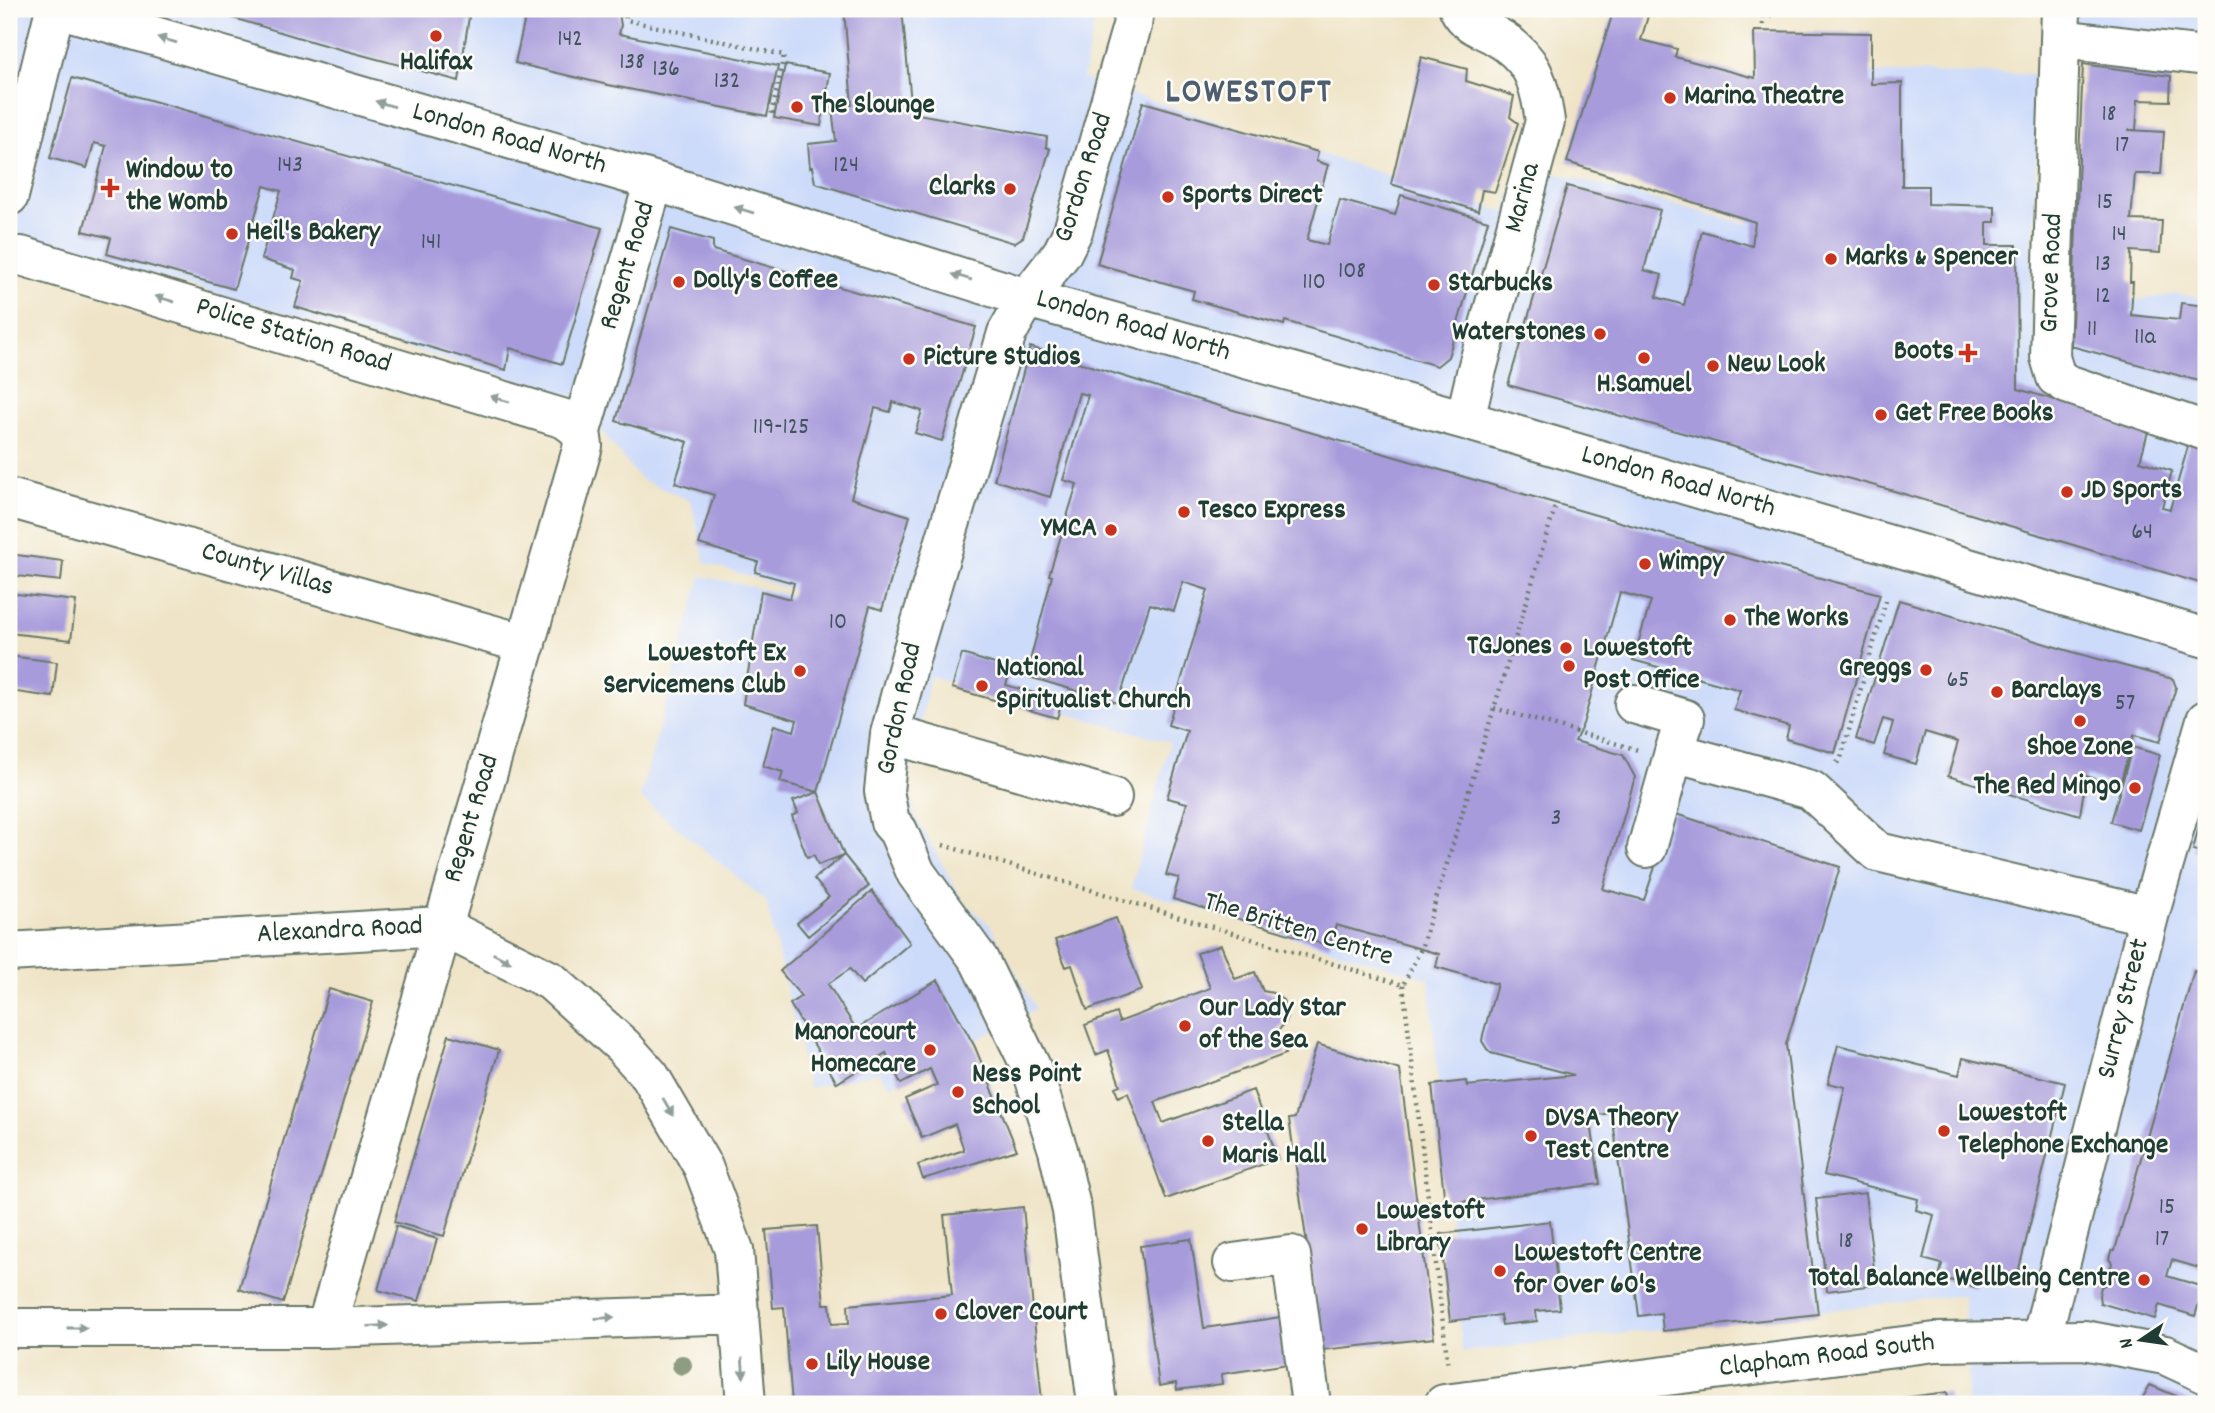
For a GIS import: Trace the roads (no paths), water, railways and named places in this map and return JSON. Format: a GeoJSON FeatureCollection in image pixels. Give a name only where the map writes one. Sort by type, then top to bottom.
{"type":"FeatureCollection","features":[{"type":"Feature","properties":{"kind":"street"},"geometry":{"type":"LineString","coordinates":[[9,196],[55,9]]}},
{"type":"Feature","properties":{"kind":"street","name":"London Road North"},"geometry":{"type":"LineString","coordinates":[[61,9],[474,131],[654,181],[1027,298],[1465,420],[2206,638]]}},
{"type":"Feature","properties":{"kind":"street","name":"Gordon Road"},"geometry":{"type":"LineString","coordinates":[[1097,1404],[1072,1211],[1058,1150],[1031,1068],[979,960],[916,873],[898,831],[890,822],[884,791],[890,734],[912,652],[1007,334],[1027,298],[1062,253],[1073,231],[1132,26],[1134,9]]}},
{"type":"Feature","properties":{"kind":"street","name":"Marina"},"geometry":{"type":"LineString","coordinates":[[1460,9],[1462,15],[1474,25],[1497,37],[1524,58],[1540,86],[1545,121],[1465,420]]}},
{"type":"Feature","properties":{"kind":"street"},"geometry":{"type":"LineString","coordinates":[[2061,24],[2206,56]]}},
{"type":"Feature","properties":{"kind":"street","name":"Grove Road"},"geometry":{"type":"LineString","coordinates":[[2061,24],[2050,357],[2056,377],[2067,384],[2206,431]]}},
{"type":"Feature","properties":{"kind":"street","name":"Regent Road"},"geometry":{"type":"LineString","coordinates":[[326,1328],[583,446],[573,425],[654,181]]}},
{"type":"Feature","properties":{"kind":"street","name":"Police Station Road"},"geometry":{"type":"LineString","coordinates":[[15,256],[573,425]]}},
{"type":"Feature","properties":{"kind":"street","name":"County Villas"},"geometry":{"type":"LineString","coordinates":[[9,498],[526,644]]}},
{"type":"Feature","properties":{"kind":"street"},"geometry":{"type":"LineString","coordinates":[[1634,704],[1685,719],[1647,848]]}},
{"type":"Feature","properties":{"kind":"street","name":"Surrey Street"},"geometry":{"type":"LineString","coordinates":[[2041,1340],[2149,916],[2206,720]]}},
{"type":"Feature","properties":{"kind":"street"},"geometry":{"type":"LineString","coordinates":[[890,734],[1112,797]]}},
{"type":"Feature","properties":{"kind":"street"},"geometry":{"type":"LineString","coordinates":[[1673,756],[1811,790],[1878,852],[2149,916]]}},
{"type":"Feature","properties":{"kind":"street","name":"Alexandra Road"},"geometry":{"type":"LineString","coordinates":[[9,952],[441,926],[551,981],[623,1046],[650,1076],[703,1167],[734,1250],[746,1404]]}},
{"type":"Feature","properties":{"kind":"street"},"geometry":{"type":"LineString","coordinates":[[1233,1264],[1291,1255],[1311,1404]]}},
{"type":"Feature","properties":{"kind":"street"},"geometry":{"type":"LineString","coordinates":[[9,1328],[326,1328],[740,1314]]}},
{"type":"Feature","properties":{"kind":"street","name":"Clapham Road South"},"geometry":{"type":"LineString","coordinates":[[1464,1403],[1935,1342],[2084,1340],[2165,1355],[2206,1374]]}},
{"type":"Feature","properties":{"kind":"place","name":"Halifax"},"geometry":{"type":"Point","coordinates":[436,36]}},
{"type":"Feature","properties":{"kind":"place","name":"Marina Theatre"},"geometry":{"type":"Point","coordinates":[1670,98]}},
{"type":"Feature","properties":{"kind":"place","name":"The Slounge"},"geometry":{"type":"Point","coordinates":[797,107]}},
{"type":"Feature","properties":{"kind":"place","name":"Window to the Womb"},"geometry":{"type":"Point","coordinates":[110,188]}},
{"type":"Feature","properties":{"kind":"place","name":"Clarks"},"geometry":{"type":"Point","coordinates":[1010,189]}},
{"type":"Feature","properties":{"kind":"place","name":"Sports Direct"},"geometry":{"type":"Point","coordinates":[1168,197]}},
{"type":"Feature","properties":{"kind":"place","name":"Heil's Bakery"},"geometry":{"type":"Point","coordinates":[232,234]}},
{"type":"Feature","properties":{"kind":"place","name":"Marks & Spencer"},"geometry":{"type":"Point","coordinates":[1831,259]}},
{"type":"Feature","properties":{"kind":"place","name":"Dolly's Coffee"},"geometry":{"type":"Point","coordinates":[679,282]}},
{"type":"Feature","properties":{"kind":"place","name":"Starbucks"},"geometry":{"type":"Point","coordinates":[1434,285]}},
{"type":"Feature","properties":{"kind":"place","name":"Waterstones"},"geometry":{"type":"Point","coordinates":[1600,334]}},
{"type":"Feature","properties":{"kind":"place","name":"Boots"},"geometry":{"type":"Point","coordinates":[1968,353]}},
{"type":"Feature","properties":{"kind":"place","name":"H.Samuel"},"geometry":{"type":"Point","coordinates":[1644,358]}},
{"type":"Feature","properties":{"kind":"place","name":"Picture Studios"},"geometry":{"type":"Point","coordinates":[909,359]}},
{"type":"Feature","properties":{"kind":"place","name":"New Look"},"geometry":{"type":"Point","coordinates":[1713,366]}},
{"type":"Feature","properties":{"kind":"place","name":"Get Free Books"},"geometry":{"type":"Point","coordinates":[1881,415]}},
{"type":"Feature","properties":{"kind":"place","name":"JD Sports"},"geometry":{"type":"Point","coordinates":[2067,492]}},
{"type":"Feature","properties":{"kind":"place","name":"Tesco Express"},"geometry":{"type":"Point","coordinates":[1184,512]}},
{"type":"Feature","properties":{"kind":"place","name":"YMCA"},"geometry":{"type":"Point","coordinates":[1111,530]}},
{"type":"Feature","properties":{"kind":"place","name":"Wimpy"},"geometry":{"type":"Point","coordinates":[1645,564]}},
{"type":"Feature","properties":{"kind":"place","name":"The Works"},"geometry":{"type":"Point","coordinates":[1730,620]}},
{"type":"Feature","properties":{"kind":"place","name":"TGJones"},"geometry":{"type":"Point","coordinates":[1566,648]}},
{"type":"Feature","properties":{"kind":"place","name":"Lowestoft Post Office"},"geometry":{"type":"Point","coordinates":[1569,666]}},
{"type":"Feature","properties":{"kind":"place","name":"Greggs"},"geometry":{"type":"Point","coordinates":[1926,670]}},
{"type":"Feature","properties":{"kind":"place","name":"Lowestoft Ex Servicemens Club"},"geometry":{"type":"Point","coordinates":[800,671]}},
{"type":"Feature","properties":{"kind":"place","name":"National Spiritualist Church"},"geometry":{"type":"Point","coordinates":[982,686]}},
{"type":"Feature","properties":{"kind":"place","name":"Barclays"},"geometry":{"type":"Point","coordinates":[1997,692]}},
{"type":"Feature","properties":{"kind":"place","name":"Shoe Zone"},"geometry":{"type":"Point","coordinates":[2080,721]}},
{"type":"Feature","properties":{"kind":"place","name":"The Red Mingo"},"geometry":{"type":"Point","coordinates":[2135,788]}},
{"type":"Feature","properties":{"kind":"place","name":"Our Lady Star of the Sea"},"geometry":{"type":"Point","coordinates":[1185,1026]}},
{"type":"Feature","properties":{"kind":"place","name":"Manorcourt Homecare"},"geometry":{"type":"Point","coordinates":[930,1050]}},
{"type":"Feature","properties":{"kind":"place","name":"Ness Point School"},"geometry":{"type":"Point","coordinates":[958,1092]}},
{"type":"Feature","properties":{"kind":"place","name":"Lowestoft Telephone Exchange"},"geometry":{"type":"Point","coordinates":[1944,1131]}},
{"type":"Feature","properties":{"kind":"place","name":"DVSA Theory Test Centre"},"geometry":{"type":"Point","coordinates":[1531,1136]}},
{"type":"Feature","properties":{"kind":"place","name":"Stella Maris Hall"},"geometry":{"type":"Point","coordinates":[1208,1141]}},
{"type":"Feature","properties":{"kind":"place","name":"Lowestoft Library"},"geometry":{"type":"Point","coordinates":[1362,1229]}},
{"type":"Feature","properties":{"kind":"place","name":"Lowestoft Centre for Over 60's"},"geometry":{"type":"Point","coordinates":[1500,1271]}},
{"type":"Feature","properties":{"kind":"place","name":"Total Balance Wellbeing Centre"},"geometry":{"type":"Point","coordinates":[2144,1280]}},
{"type":"Feature","properties":{"kind":"place","name":"Clover Court"},"geometry":{"type":"Point","coordinates":[941,1314]}},
{"type":"Feature","properties":{"kind":"place","name":"Lily House"},"geometry":{"type":"Point","coordinates":[812,1364]}},
{"type":"Feature","properties":{"kind":"district","name":"LOWESTOFT"},"geometry":{"type":"Point","coordinates":[1249,94]}}]}
